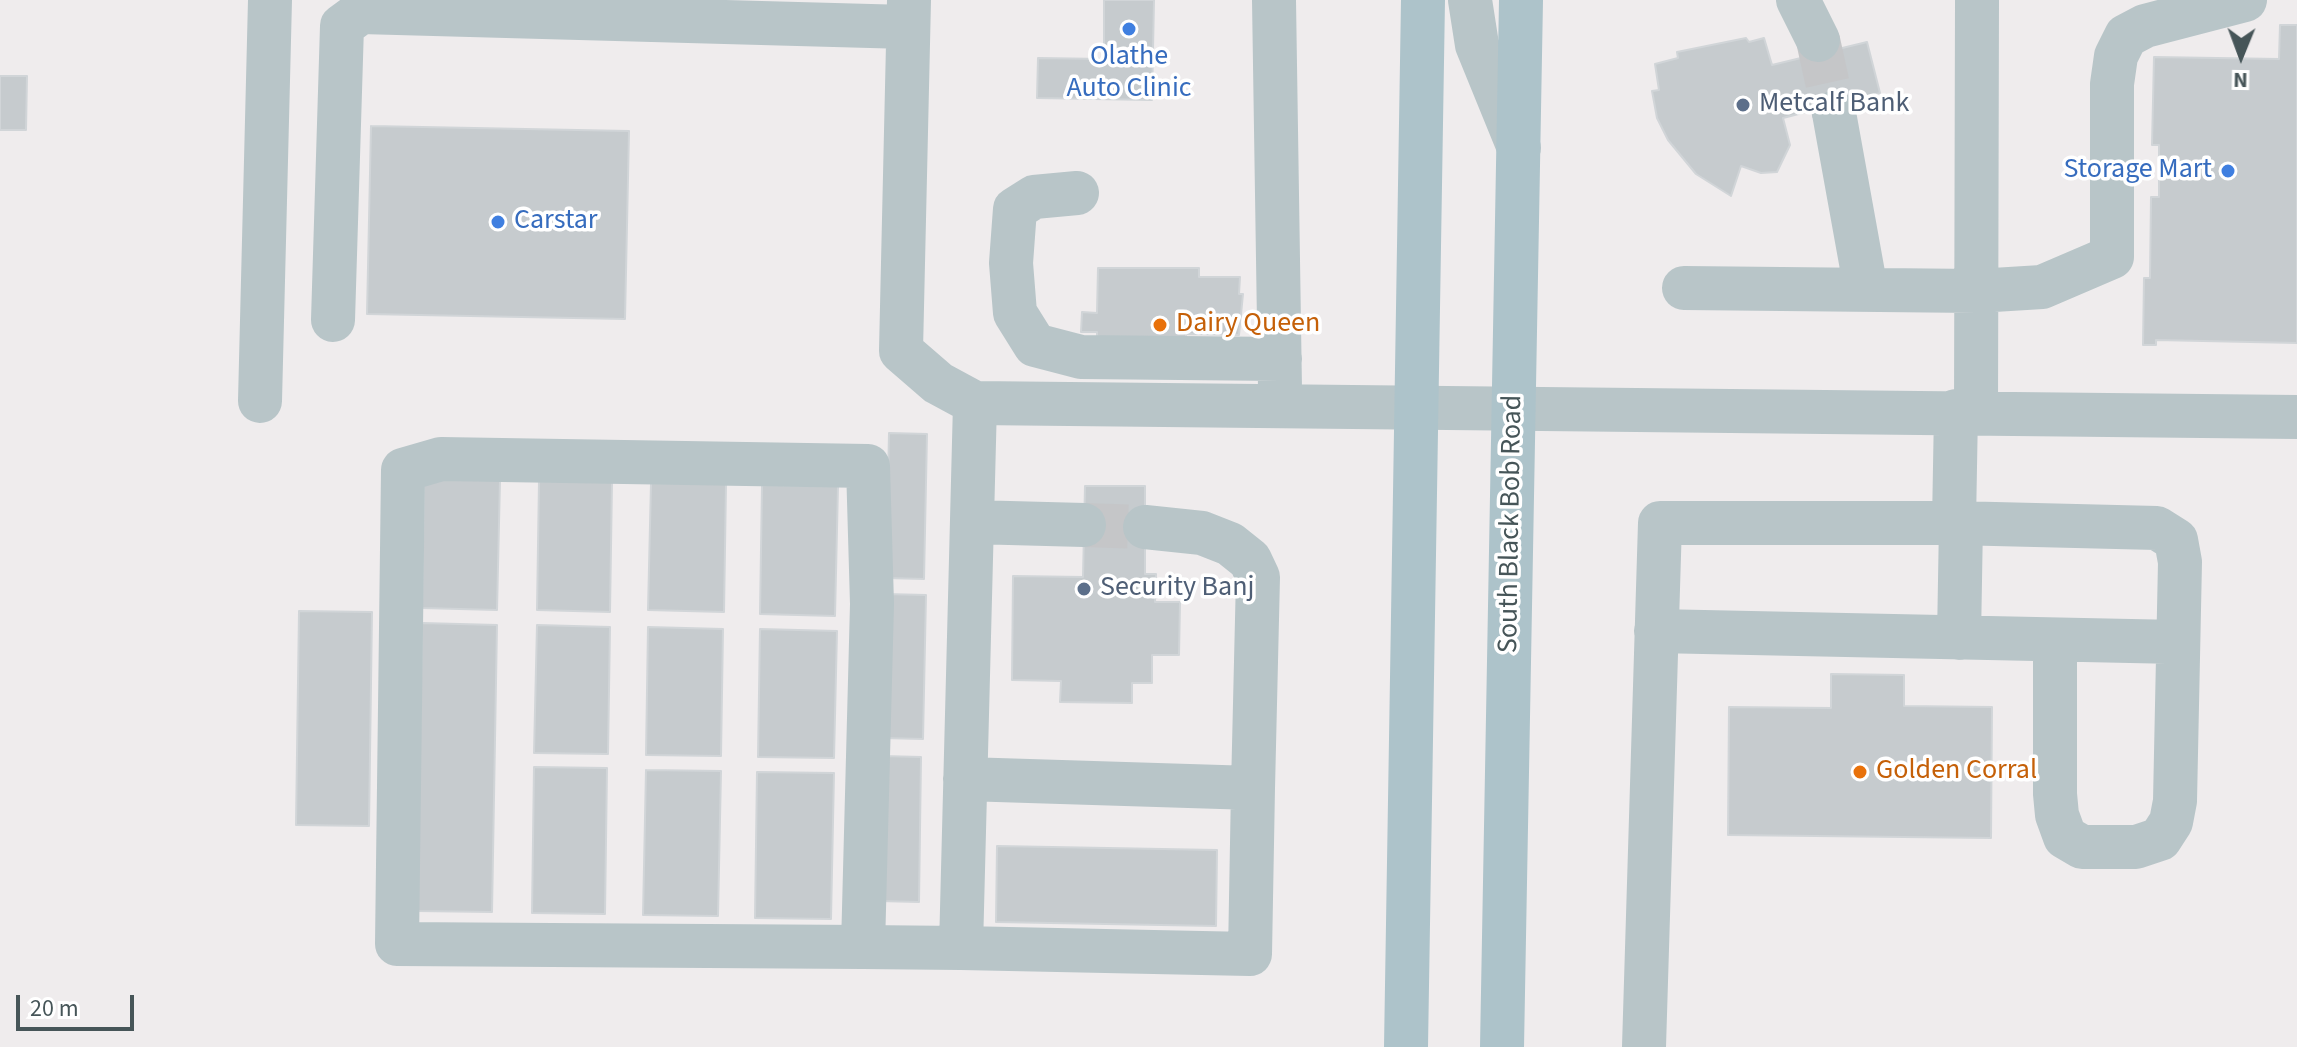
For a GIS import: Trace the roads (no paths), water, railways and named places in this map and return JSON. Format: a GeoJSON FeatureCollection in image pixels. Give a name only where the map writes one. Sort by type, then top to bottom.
{"type":"FeatureCollection","features":[{"type":"Feature","properties":{"kind":"main road"},"geometry":{"type":"LineString","coordinates":[[1406,1047],[1423,0]]}},
{"type":"Feature","properties":{"kind":"main road","name":"South Black Bob Road"},"geometry":{"type":"LineString","coordinates":[[1502,1047],[1519,148],[1527,10]]}},
{"type":"Feature","properties":{"kind":"street"},"geometry":{"type":"LineString","coordinates":[[260,401],[270,0]]}},
{"type":"Feature","properties":{"kind":"street"},"geometry":{"type":"LineString","coordinates":[[1274,0],[1281,406]]}},
{"type":"Feature","properties":{"kind":"street"},"geometry":{"type":"LineString","coordinates":[[1470,0],[1477,45],[1519,148]]}},
{"type":"Feature","properties":{"kind":"street"},"geometry":{"type":"LineString","coordinates":[[1798,0],[1818,40]]}},
{"type":"Feature","properties":{"kind":"street"},"geometry":{"type":"LineString","coordinates":[[1959,638],[1958,523],[1977,291],[1977,0]]}},
{"type":"Feature","properties":{"kind":"street"},"geometry":{"type":"LineString","coordinates":[[1684,288],[1977,291],[2042,287],[2112,257],[2112,84],[2116,56],[2126,36],[2145,26],[2245,0]]}},
{"type":"Feature","properties":{"kind":"street"},"geometry":{"type":"LineString","coordinates":[[333,320],[342,26],[361,12],[627,10],[908,14],[901,351],[938,383],[975,403],[1966,411],[2297,417]]}},
{"type":"Feature","properties":{"kind":"street"},"geometry":{"type":"LineString","coordinates":[[1834,113],[1866,290]]}},
{"type":"Feature","properties":{"kind":"street"},"geometry":{"type":"LineString","coordinates":[[1077,193],[1034,197],[1015,209],[1011,263],[1015,313],[1035,345],[1081,357],[1280,359]]}},
{"type":"Feature","properties":{"kind":"street"},"geometry":{"type":"LineString","coordinates":[[961,948],[975,403]]}},
{"type":"Feature","properties":{"kind":"street"},"geometry":{"type":"LineString","coordinates":[[863,947],[872,604],[868,466],[441,459],[403,470],[397,944],[961,948],[1250,954],[1258,577],[1250,560],[1230,544],[1202,533],[1145,527]]}},
{"type":"Feature","properties":{"kind":"street"},"geometry":{"type":"LineString","coordinates":[[972,522],[1084,525]]}},
{"type":"Feature","properties":{"kind":"street"},"geometry":{"type":"LineString","coordinates":[[1644,1047],[1660,523],[1958,523],[2157,528],[2176,540],[2180,562],[2175,801],[2171,822],[2160,839],[2136,847],[2082,847],[2065,837],[2057,815],[2055,640]]}},
{"type":"Feature","properties":{"kind":"street"},"geometry":{"type":"LineString","coordinates":[[1656,631],[2178,642]]}},
{"type":"Feature","properties":{"kind":"street"},"geometry":{"type":"LineString","coordinates":[[965,779],[1253,788]]}},
{"type":"Feature","properties":{"kind":"tunnel"},"geometry":{"type":"LineString","coordinates":[[1818,40],[1834,113]]}},
{"type":"Feature","properties":{"kind":"tunnel"},"geometry":{"type":"LineString","coordinates":[[1084,525],[1145,527]]}},
{"type":"Feature","properties":{"kind":"place","name":"Olathe Auto Clinic"},"geometry":{"type":"Point","coordinates":[1129,29]}},
{"type":"Feature","properties":{"kind":"place","name":"Metcalf Bank"},"geometry":{"type":"Point","coordinates":[1743,105]}},
{"type":"Feature","properties":{"kind":"place","name":"Storage Mart"},"geometry":{"type":"Point","coordinates":[2228,171]}},
{"type":"Feature","properties":{"kind":"place","name":"Carstar"},"geometry":{"type":"Point","coordinates":[498,222]}},
{"type":"Feature","properties":{"kind":"place","name":"Dairy Queen"},"geometry":{"type":"Point","coordinates":[1160,325]}},
{"type":"Feature","properties":{"kind":"place","name":"Security Banj"},"geometry":{"type":"Point","coordinates":[1084,589]}},
{"type":"Feature","properties":{"kind":"place","name":"Golden Corral"},"geometry":{"type":"Point","coordinates":[1860,772]}}]}
